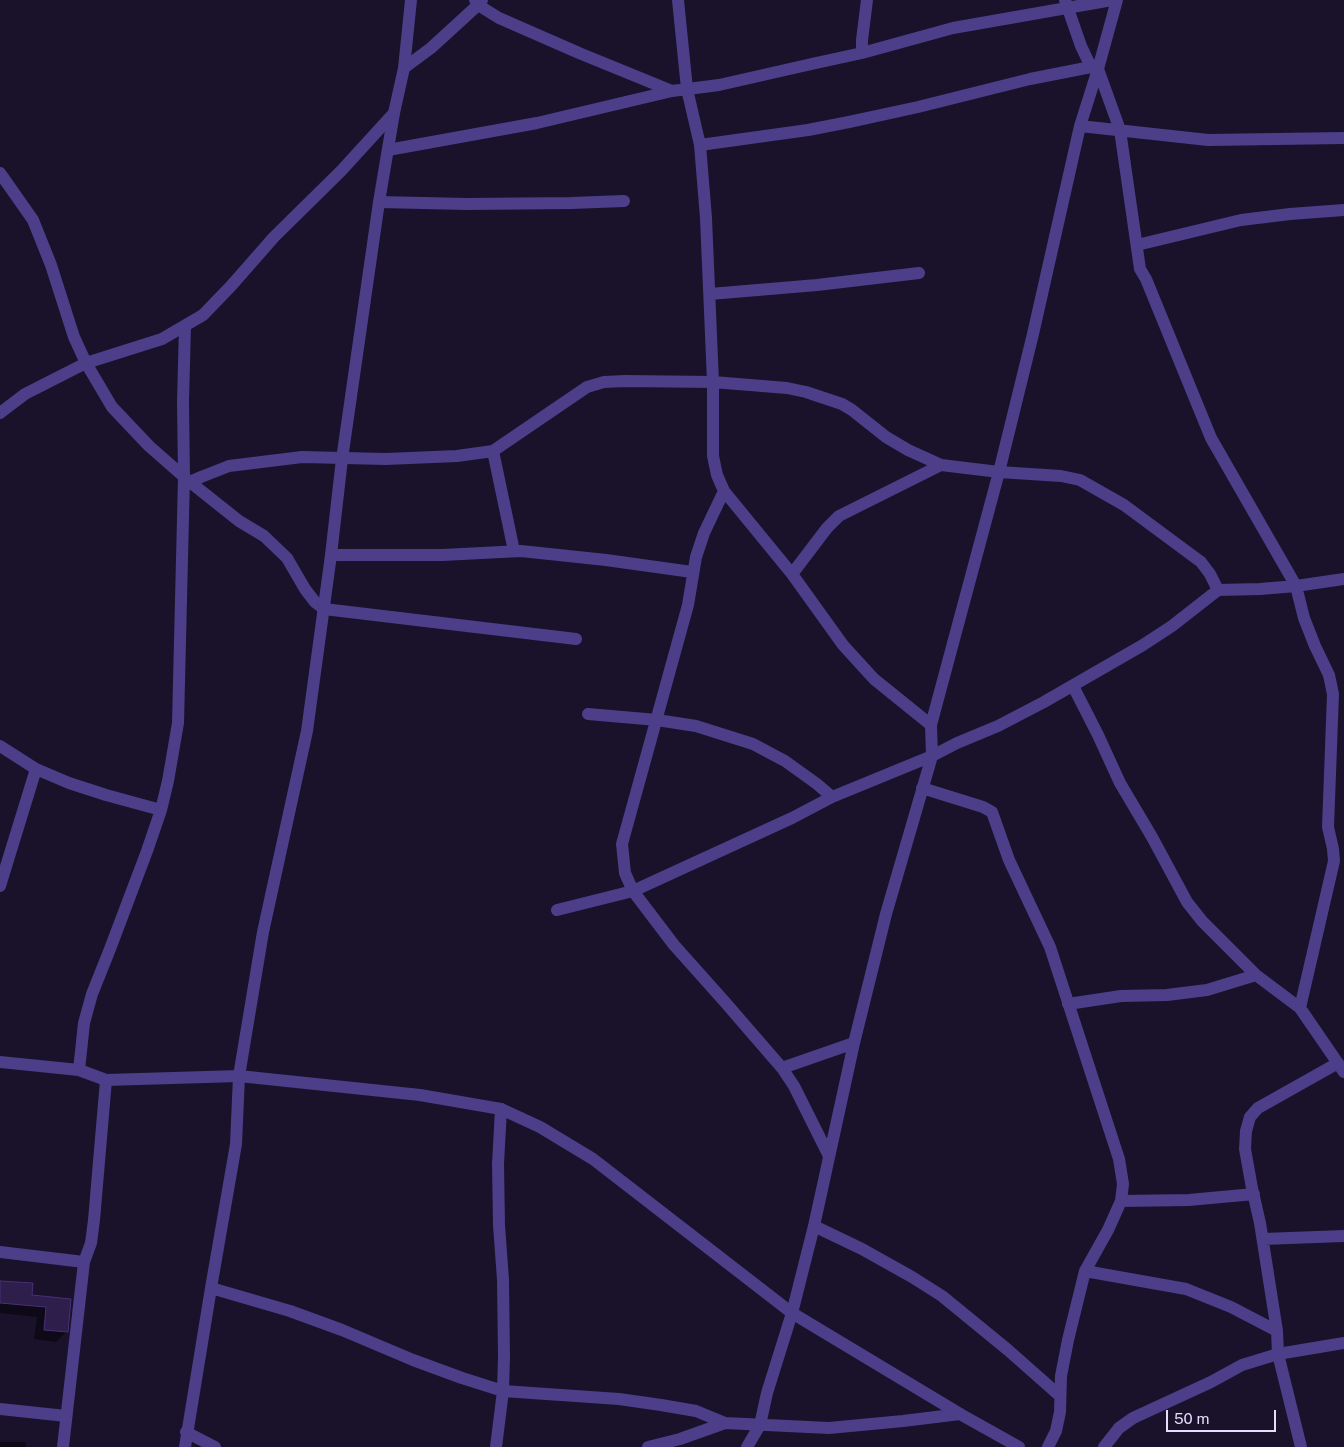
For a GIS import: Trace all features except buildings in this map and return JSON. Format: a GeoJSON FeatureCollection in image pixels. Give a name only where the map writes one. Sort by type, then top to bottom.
{"type":"FeatureCollection","features":[{"type":"Feature","properties":{"kind":"street"},"geometry":{"type":"LineString","coordinates":[[185,1447],[186,1432],[236,1144],[239,1076],[263,932],[307,730],[342,458],[379,202],[394,113],[404,68],[411,0]]}},
{"type":"Feature","properties":{"kind":"street"},"geometry":{"type":"LineString","coordinates":[[678,0],[687,89],[700,145],[706,218],[713,382],[712,456],[717,475],[724,491],[792,574],[824,621],[855,659],[874,679],[931,725]]}},
{"type":"Feature","properties":{"kind":"street"},"geometry":{"type":"LineString","coordinates":[[862,53],[868,0]]}},
{"type":"Feature","properties":{"kind":"street"},"geometry":{"type":"LineString","coordinates":[[388,150],[537,123],[672,91],[719,85],[862,53],[953,28],[1066,4],[1112,0]]}},
{"type":"Feature","properties":{"kind":"street"},"geometry":{"type":"LineString","coordinates":[[747,1447],[760,1425],[767,1393],[792,1313],[814,1226],[828,1154],[854,1043],[886,914],[932,756],[931,725],[999,472],[1033,334],[1094,68],[1117,0]]}},
{"type":"Feature","properties":{"kind":"street"},"geometry":{"type":"LineString","coordinates":[[404,68],[431,48],[478,2],[499,18],[672,91]]}},
{"type":"Feature","properties":{"kind":"street"},"geometry":{"type":"LineString","coordinates":[[1066,4],[1082,46],[1094,68],[1120,130],[1140,269],[1211,438],[1296,586],[1304,618],[1329,675],[1332,694],[1328,827],[1334,849],[1334,861],[1300,1008]]}},
{"type":"Feature","properties":{"kind":"street"},"geometry":{"type":"LineString","coordinates":[[700,145],[808,130],[850,122],[918,108],[1062,72],[1094,68]]}},
{"type":"Feature","properties":{"kind":"street"},"geometry":{"type":"LineString","coordinates":[[0,413],[25,394],[86,363],[162,339],[203,314],[274,237],[340,171],[394,113]]}},
{"type":"Feature","properties":{"kind":"street"},"geometry":{"type":"LineString","coordinates":[[1080,126],[1208,140],[1344,138]]}},
{"type":"Feature","properties":{"kind":"street"},"geometry":{"type":"LineString","coordinates":[[0,173],[33,220],[51,265],[74,337],[86,363],[112,407],[149,446],[187,480],[239,521],[264,536],[287,558],[315,602],[324,609],[576,639]]}},
{"type":"Feature","properties":{"kind":"street"},"geometry":{"type":"LineString","coordinates":[[379,202],[486,204],[624,201]]}},
{"type":"Feature","properties":{"kind":"street"},"geometry":{"type":"LineString","coordinates":[[1137,246],[1240,220],[1344,210]]}},
{"type":"Feature","properties":{"kind":"street"},"geometry":{"type":"LineString","coordinates":[[710,294],[817,286],[919,273]]}},
{"type":"Feature","properties":{"kind":"street"},"geometry":{"type":"LineString","coordinates":[[79,1070],[84,1023],[92,994],[147,851],[168,782],[178,723],[187,480],[183,402],[185,326]]}},
{"type":"Feature","properties":{"kind":"street"},"geometry":{"type":"LineString","coordinates":[[187,480],[230,466],[302,457],[386,459],[457,456],[493,451],[587,387],[604,382],[713,382],[787,388],[842,404],[886,437],[908,450],[941,465],[999,472],[1061,476],[1080,480],[1124,505],[1201,562],[1218,590]]}},
{"type":"Feature","properties":{"kind":"street"},"geometry":{"type":"LineString","coordinates":[[493,451],[514,551]]}},
{"type":"Feature","properties":{"kind":"street"},"geometry":{"type":"LineString","coordinates":[[792,574],[839,516],[941,465]]}},
{"type":"Feature","properties":{"kind":"street"},"geometry":{"type":"LineString","coordinates":[[724,491],[704,533],[692,572],[688,605],[622,844],[625,873],[633,891],[674,945],[782,1068],[794,1086],[828,1154]]}},
{"type":"Feature","properties":{"kind":"street"},"geometry":{"type":"LineString","coordinates":[[331,555],[442,555],[514,551],[606,560],[692,572]]}},
{"type":"Feature","properties":{"kind":"street"},"geometry":{"type":"LineString","coordinates":[[557,910],[633,891],[792,818],[832,797],[932,756],[998,726],[1073,686],[1164,631],[1218,590],[1296,586],[1344,579]]}},
{"type":"Feature","properties":{"kind":"street"},"geometry":{"type":"LineString","coordinates":[[1073,686],[1120,782],[1152,837],[1186,902],[1202,921],[1256,975],[1300,1008],[1341,1068],[1258,1108],[1250,1117],[1246,1131],[1245,1149],[1263,1239],[1277,1331],[1278,1354],[1302,1447]]}},
{"type":"Feature","properties":{"kind":"street"},"geometry":{"type":"LineString","coordinates":[[588,714],[657,720],[696,726],[753,744],[785,761],[818,784],[832,797]]}},
{"type":"Feature","properties":{"kind":"street"},"geometry":{"type":"LineString","coordinates":[[0,746],[36,769],[69,783],[160,810]]}},
{"type":"Feature","properties":{"kind":"street"},"geometry":{"type":"LineString","coordinates":[[0,886],[36,769]]}},
{"type":"Feature","properties":{"kind":"street"},"geometry":{"type":"LineString","coordinates":[[922,788],[983,807],[992,812],[1009,860],[1050,947],[1119,1159],[1123,1184],[1121,1201],[1108,1230],[1085,1272],[1061,1376],[1060,1412],[1056,1430],[1048,1447]]}},
{"type":"Feature","properties":{"kind":"street"},"geometry":{"type":"LineString","coordinates":[[1068,1004],[1121,996],[1167,995],[1207,990],[1256,975]]}},
{"type":"Feature","properties":{"kind":"street"},"geometry":{"type":"LineString","coordinates":[[782,1068],[854,1043]]}},
{"type":"Feature","properties":{"kind":"street"},"geometry":{"type":"LineString","coordinates":[[0,1062],[79,1070],[106,1080],[239,1076],[420,1095],[501,1109],[540,1127],[593,1159],[792,1313],[960,1414],[1019,1447]]}},
{"type":"Feature","properties":{"kind":"street"},"geometry":{"type":"LineString","coordinates":[[63,1447],[84,1262],[91,1243],[94,1220],[106,1080]]}},
{"type":"Feature","properties":{"kind":"street"},"geometry":{"type":"LineString","coordinates":[[496,1447],[503,1391],[504,1357],[498,1164],[501,1109]]}},
{"type":"Feature","properties":{"kind":"street"},"geometry":{"type":"LineString","coordinates":[[1121,1201],[1189,1200],[1254,1194]]}},
{"type":"Feature","properties":{"kind":"street"},"geometry":{"type":"LineString","coordinates":[[814,1226],[862,1249],[942,1296],[1060,1396]]}},
{"type":"Feature","properties":{"kind":"street"},"geometry":{"type":"LineString","coordinates":[[1263,1239],[1344,1236]]}},
{"type":"Feature","properties":{"kind":"street"},"geometry":{"type":"LineString","coordinates":[[0,1252],[84,1262]]}},
{"type":"Feature","properties":{"kind":"street"},"geometry":{"type":"LineString","coordinates":[[1085,1272],[1186,1289],[1231,1307],[1277,1331]]}},
{"type":"Feature","properties":{"kind":"street"},"geometry":{"type":"LineString","coordinates":[[211,1288],[290,1311],[342,1330],[413,1360],[503,1391],[619,1399],[696,1411],[725,1423],[760,1425],[829,1428],[960,1414]]}},
{"type":"Feature","properties":{"kind":"street"},"geometry":{"type":"LineString","coordinates":[[1104,1447],[1119,1428],[1133,1418],[1212,1382],[1242,1365],[1278,1354],[1344,1343]]}},
{"type":"Feature","properties":{"kind":"street"},"geometry":{"type":"LineString","coordinates":[[0,1409],[66,1416]]}},
{"type":"Feature","properties":{"kind":"street"},"geometry":{"type":"LineString","coordinates":[[648,1447],[680,1439],[725,1423]]}},
{"type":"Feature","properties":{"kind":"street"},"geometry":{"type":"LineString","coordinates":[[186,1432],[215,1447]]}}]}
